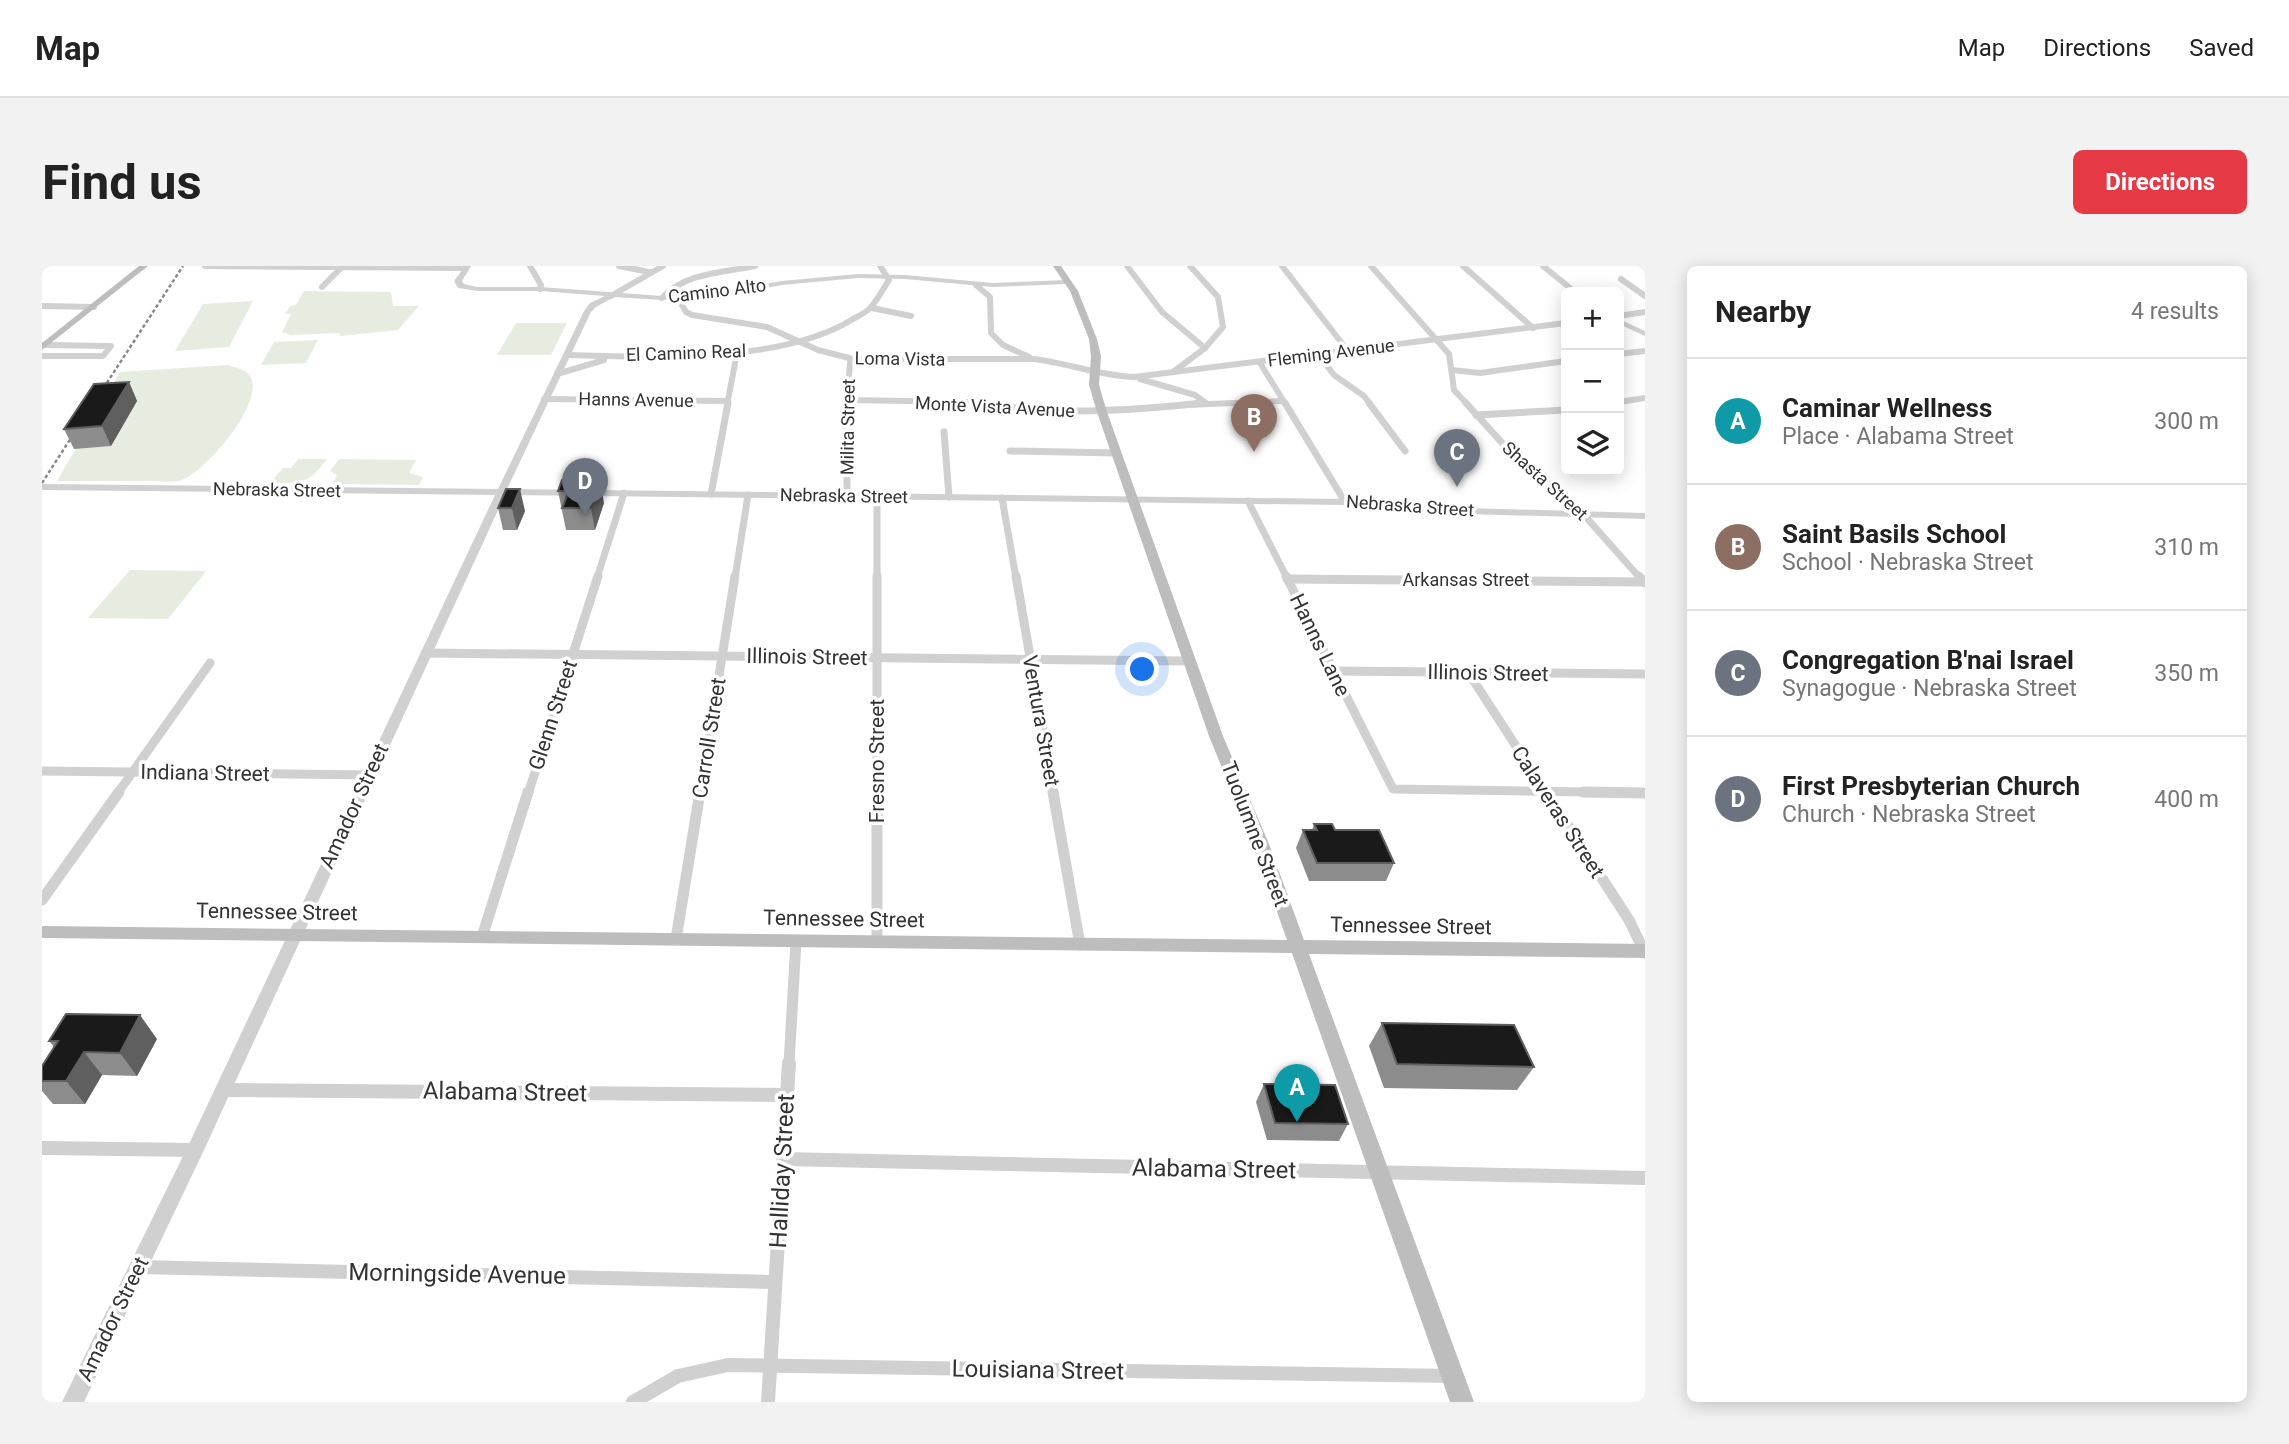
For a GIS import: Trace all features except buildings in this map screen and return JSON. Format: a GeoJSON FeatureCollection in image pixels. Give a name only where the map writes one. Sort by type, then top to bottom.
{"type":"FeatureCollection","features":[{"type":"Feature","properties":{"kind":"main road"},"geometry":{"type":"LineString","coordinates":[[42,348],[144,266]]}},
{"type":"Feature","properties":{"kind":"main road","name":"Tuolumne Street"},"geometry":{"type":"LineString","coordinates":[[1057,266],[1068,282],[1093,338],[1094,385],[1116,453],[1189,661],[1261,844],[1462,1402]]}},
{"type":"Feature","properties":{"kind":"main road","name":"Tennessee Street"},"geometry":{"type":"LineString","coordinates":[[42,932],[1645,952]]}},
{"type":"Feature","properties":{"kind":"street"},"geometry":{"type":"LineString","coordinates":[[205,266],[467,267]]}},
{"type":"Feature","properties":{"kind":"street"},"geometry":{"type":"LineString","coordinates":[[530,266],[541,285],[540,289]]}},
{"type":"Feature","properties":{"kind":"street"},"geometry":{"type":"LineString","coordinates":[[620,266],[649,272]]}},
{"type":"Feature","properties":{"kind":"street"},"geometry":{"type":"LineString","coordinates":[[611,296],[663,266]]}},
{"type":"Feature","properties":{"kind":"street"},"geometry":{"type":"LineString","coordinates":[[662,298],[669,288],[681,281],[755,266]]}},
{"type":"Feature","properties":{"kind":"street"},"geometry":{"type":"LineString","coordinates":[[880,266],[888,276],[885,293],[872,308],[911,316]]}},
{"type":"Feature","properties":{"kind":"street"},"geometry":{"type":"LineString","coordinates":[[1126,266],[1162,312],[1205,348]]}},
{"type":"Feature","properties":{"kind":"street"},"geometry":{"type":"LineString","coordinates":[[1171,374],[1205,348],[1223,327],[1223,314],[1218,297],[1190,266]]}},
{"type":"Feature","properties":{"kind":"street"},"geometry":{"type":"LineString","coordinates":[[1282,266],[1348,351]]}},
{"type":"Feature","properties":{"kind":"street","name":"Shasta Street"},"geometry":{"type":"LineString","coordinates":[[1371,266],[1438,340],[1453,361],[1451,382],[1454,390],[1523,466],[1560,490],[1645,582]]}},
{"type":"Feature","properties":{"kind":"street"},"geometry":{"type":"LineString","coordinates":[[1463,266],[1533,328]]}},
{"type":"Feature","properties":{"kind":"street"},"geometry":{"type":"LineString","coordinates":[[1543,266],[1569,287]]}},
{"type":"Feature","properties":{"kind":"street","name":"Camino Alto"},"geometry":{"type":"LineString","coordinates":[[467,267],[458,284],[471,288],[540,289],[662,298],[809,280],[888,276],[976,285],[1068,282]]}},
{"type":"Feature","properties":{"kind":"street"},"geometry":{"type":"LineString","coordinates":[[322,287],[341,268]]}},
{"type":"Feature","properties":{"kind":"street"},"geometry":{"type":"LineString","coordinates":[[1621,279],[1645,296]]}},
{"type":"Feature","properties":{"kind":"street"},"geometry":{"type":"LineString","coordinates":[[976,285],[988,292],[993,302],[989,326],[992,334],[1003,344],[1034,359]]}},
{"type":"Feature","properties":{"kind":"street","name":"Amador Street"},"geometry":{"type":"LineString","coordinates":[[73,1402],[195,1150],[544,399],[590,308],[611,296]]}},
{"type":"Feature","properties":{"kind":"street","name":"Loma Vista"},"geometry":{"type":"LineString","coordinates":[[678,298],[686,312],[692,315],[751,323],[818,350],[853,359],[1034,359],[1095,372]]}},
{"type":"Feature","properties":{"kind":"street"},"geometry":{"type":"LineString","coordinates":[[42,306],[94,307]]}},
{"type":"Feature","properties":{"kind":"street","name":"El Camino Real"},"geometry":{"type":"LineString","coordinates":[[567,355],[737,353],[798,340],[851,322],[872,308]]}},
{"type":"Feature","properties":{"kind":"street"},"geometry":{"type":"LineString","coordinates":[[1624,317],[1645,313]]}},
{"type":"Feature","properties":{"kind":"street"},"geometry":{"type":"LineString","coordinates":[[1624,321],[1645,334]]}},
{"type":"Feature","properties":{"kind":"street","name":"Fleming Avenue"},"geometry":{"type":"LineString","coordinates":[[1095,372],[1135,377],[1171,374],[1561,324]]}},
{"type":"Feature","properties":{"kind":"street"},"geometry":{"type":"LineString","coordinates":[[111,346],[103,356],[42,348],[111,346]]}},
{"type":"Feature","properties":{"kind":"street"},"geometry":{"type":"LineString","coordinates":[[1624,353],[1645,351]]}},
{"type":"Feature","properties":{"kind":"street"},"geometry":{"type":"LineString","coordinates":[[711,494],[737,353]]}},
{"type":"Feature","properties":{"kind":"street"},"geometry":{"type":"LineString","coordinates":[[1319,355],[1334,375],[1364,396],[1405,451]]}},
{"type":"Feature","properties":{"kind":"street"},"geometry":{"type":"LineString","coordinates":[[557,374],[591,362],[628,356]]}},
{"type":"Feature","properties":{"kind":"street","name":"Milita Street"},"geometry":{"type":"LineString","coordinates":[[848,496],[847,400],[850,362],[853,359]]}},
{"type":"Feature","properties":{"kind":"street"},"geometry":{"type":"LineString","coordinates":[[1452,370],[1464,373],[1502,372],[1561,362]]}},
{"type":"Feature","properties":{"kind":"street"},"geometry":{"type":"LineString","coordinates":[[1260,363],[1345,502]]}},
{"type":"Feature","properties":{"kind":"street"},"geometry":{"type":"LineString","coordinates":[[1135,377],[1195,395],[1206,403]]}},
{"type":"Feature","properties":{"kind":"street"},"geometry":{"type":"LineString","coordinates":[[1624,401],[1645,398]]}},
{"type":"Feature","properties":{"kind":"street","name":"Hanns Avenue"},"geometry":{"type":"LineString","coordinates":[[544,399],[727,401]]}},
{"type":"Feature","properties":{"kind":"street","name":"Monte Vista Avenue"},"geometry":{"type":"LineString","coordinates":[[847,400],[971,402],[1017,410],[1102,412],[1206,403],[1283,401]]}},
{"type":"Feature","properties":{"kind":"street"},"geometry":{"type":"LineString","coordinates":[[1476,415],[1561,410]]}},
{"type":"Feature","properties":{"kind":"street"},"geometry":{"type":"LineString","coordinates":[[944,432],[949,497]]}},
{"type":"Feature","properties":{"kind":"street"},"geometry":{"type":"LineString","coordinates":[[1010,451],[1116,453]]}},
{"type":"Feature","properties":{"kind":"street","name":"Nebraska Street"},"geometry":{"type":"LineString","coordinates":[[42,487],[1345,502],[1466,511],[1645,516]]}},
{"type":"Feature","properties":{"kind":"street","name":"Glenn Street"},"geometry":{"type":"LineString","coordinates":[[482,937],[624,493]]}},
{"type":"Feature","properties":{"kind":"street","name":"Carroll Street"},"geometry":{"type":"LineString","coordinates":[[676,939],[748,495]]}},
{"type":"Feature","properties":{"kind":"street","name":"Fresno Street"},"geometry":{"type":"LineString","coordinates":[[877,496],[877,942]]}},
{"type":"Feature","properties":{"kind":"street","name":"Ventura Street"},"geometry":{"type":"LineString","coordinates":[[1002,498],[1080,945]]}},
{"type":"Feature","properties":{"kind":"street","name":"Hanns Lane"},"geometry":{"type":"LineString","coordinates":[[1248,501],[1393,789],[1545,791]]}},
{"type":"Feature","properties":{"kind":"street","name":"Arkansas Street"},"geometry":{"type":"LineString","coordinates":[[1287,579],[1645,582]]}},
{"type":"Feature","properties":{"kind":"street","name":"Illinois Street"},"geometry":{"type":"LineString","coordinates":[[425,653],[1189,661]]}},
{"type":"Feature","properties":{"kind":"street"},"geometry":{"type":"LineString","coordinates":[[42,900],[210,663]]}},
{"type":"Feature","properties":{"kind":"street","name":"Illinois Street"},"geometry":{"type":"LineString","coordinates":[[1332,671],[1645,674]]}},
{"type":"Feature","properties":{"kind":"street","name":"Calaveras Street"},"geometry":{"type":"LineString","coordinates":[[1468,672],[1629,920],[1645,952]]}},
{"type":"Feature","properties":{"kind":"street","name":"Indiana Street"},"geometry":{"type":"LineString","coordinates":[[42,771],[369,775]]}},
{"type":"Feature","properties":{"kind":"street"},"geometry":{"type":"LineString","coordinates":[[1545,791],[1645,793]]}},
{"type":"Feature","properties":{"kind":"street","name":"Halliday Street"},"geometry":{"type":"LineString","coordinates":[[768,1402],[796,941]]}},
{"type":"Feature","properties":{"kind":"street","name":"Alabama Street"},"geometry":{"type":"LineString","coordinates":[[223,1090],[787,1095]]}},
{"type":"Feature","properties":{"kind":"street"},"geometry":{"type":"LineString","coordinates":[[42,1148],[195,1150]]}},
{"type":"Feature","properties":{"kind":"street","name":"Alabama Street"},"geometry":{"type":"LineString","coordinates":[[783,1159],[1645,1178]]}},
{"type":"Feature","properties":{"kind":"street","name":"Morningside Avenue"},"geometry":{"type":"LineString","coordinates":[[139,1266],[775,1282]]}},
{"type":"Feature","properties":{"kind":"street","name":"Louisiana Street"},"geometry":{"type":"LineString","coordinates":[[633,1402],[668,1377],[695,1368],[770,1366],[1452,1376]]}},
{"type":"Feature","properties":{"kind":"shaded area"},"geometry":{"type":"Polygon","coordinates":[[[304,291],[391,292],[393,306],[419,306],[398,330],[340,336],[340,333],[291,335],[282,332],[291,314],[285,314],[290,306],[296,305],[304,291]]]}},
{"type":"Feature","properties":{"kind":"shaded area"},"geometry":{"type":"Polygon","coordinates":[[[253,301],[229,347],[175,351],[203,304],[253,301]]]}},
{"type":"Feature","properties":{"kind":"shaded area"},"geometry":{"type":"Polygon","coordinates":[[[516,323],[567,323],[551,355],[497,355],[516,323]]]}},
{"type":"Feature","properties":{"kind":"shaded area"},"geometry":{"type":"Polygon","coordinates":[[[318,340],[306,363],[261,365],[274,342],[318,340]]]}},
{"type":"Feature","properties":{"kind":"shaded area"},"geometry":{"type":"Polygon","coordinates":[[[228,365],[244,371],[251,378],[249,404],[241,420],[218,451],[192,474],[172,482],[57,481],[120,372],[228,365]]]}},
{"type":"Feature","properties":{"kind":"shaded area"},"geometry":{"type":"Polygon","coordinates":[[[298,459],[327,459],[314,474],[303,481],[270,483],[283,468],[291,468],[298,459]]]}},
{"type":"Feature","properties":{"kind":"shaded area"},"geometry":{"type":"Polygon","coordinates":[[[339,459],[416,460],[409,473],[423,477],[419,485],[332,484],[337,475],[330,471],[339,459]]]}},
{"type":"Feature","properties":{"kind":"shaded area"},"geometry":{"type":"Polygon","coordinates":[[[130,570],[206,571],[168,619],[88,618],[130,570]]]}},
{"type":"Feature","properties":{"kind":"railway"},"geometry":{"type":"LineString","coordinates":[[97,398],[183,266]]}},
{"type":"Feature","properties":{"kind":"railway"},"geometry":{"type":"LineString","coordinates":[[42,483],[80,424]]}},
{"type":"Feature","properties":{"kind":"place","name":"Saint Basils School"},"geometry":{"type":"Point","coordinates":[1254,452]}},
{"type":"Feature","properties":{"kind":"place","name":"Congregation B'nai Israel"},"geometry":{"type":"Point","coordinates":[1457,487]}},
{"type":"Feature","properties":{"kind":"place","name":"First Presbyterian Church"},"geometry":{"type":"Point","coordinates":[585,516]}},
{"type":"Feature","properties":{"kind":"place","name":"Caminar Wellness"},"geometry":{"type":"Point","coordinates":[1297,1122]}}]}
